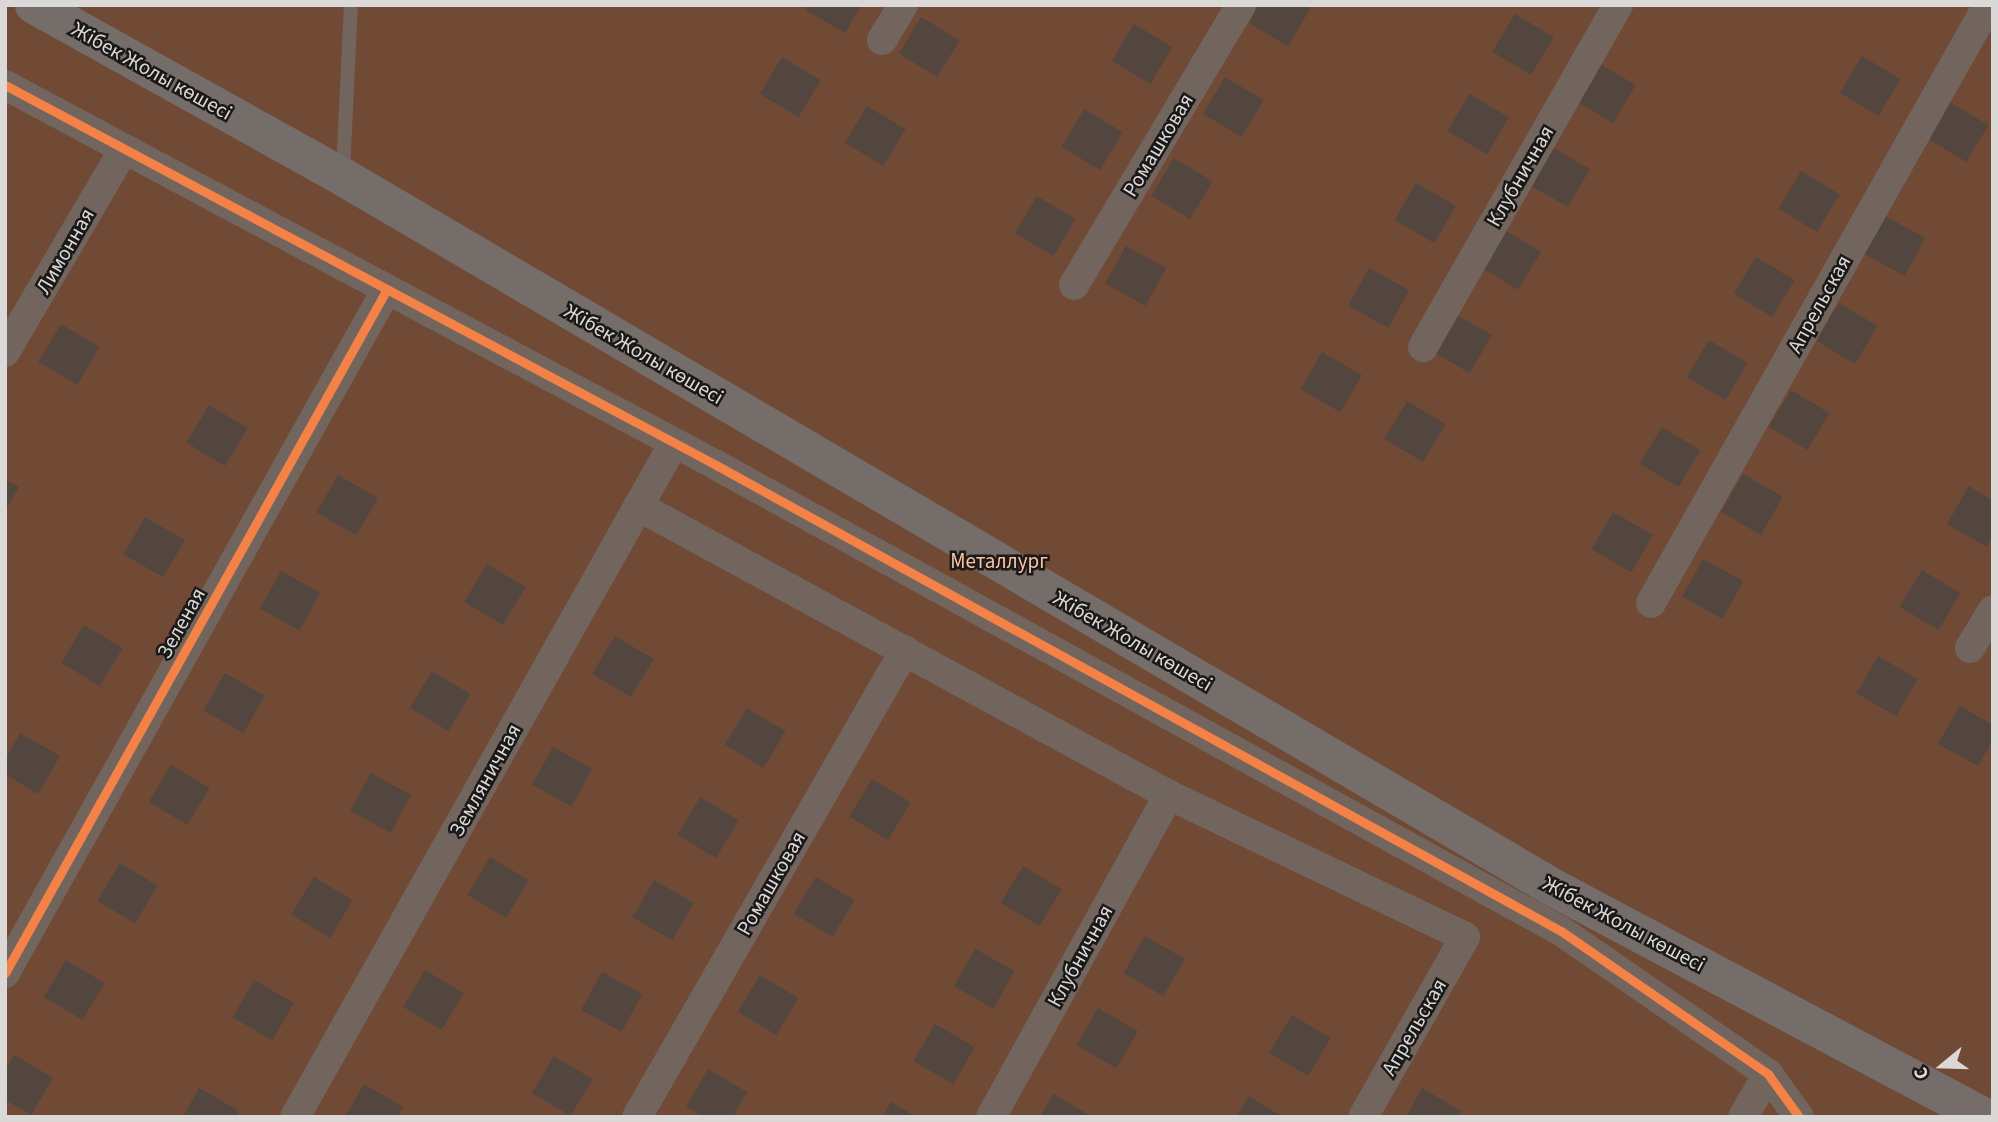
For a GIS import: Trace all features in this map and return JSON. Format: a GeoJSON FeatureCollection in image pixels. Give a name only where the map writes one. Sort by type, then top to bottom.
{"type":"FeatureCollection","features":[{"type":"Feature","properties":{"kind":"highway","name":"Жібек Жолы көшесі"},"geometry":{"type":"LineString","coordinates":[[34,5],[343,177],[1552,887],[1985,1117]]}},
{"type":"Feature","properties":{"kind":"street"},"geometry":{"type":"LineString","coordinates":[[882,40],[902,5]]}},
{"type":"Feature","properties":{"kind":"street","name":"Ромашковая"},"geometry":{"type":"LineString","coordinates":[[1074,285],[1241,5]]}},
{"type":"Feature","properties":{"kind":"street","name":"Клубничная"},"geometry":{"type":"LineString","coordinates":[[1423,347],[1618,5]]}},
{"type":"Feature","properties":{"kind":"street","name":"Апрельская"},"geometry":{"type":"LineString","coordinates":[[1651,603],[1988,5]]}},
{"type":"Feature","properties":{"kind":"street"},"geometry":{"type":"LineString","coordinates":[[5,86],[674,443],[1561,931],[1768,1074],[1799,1117]]}},
{"type":"Feature","properties":{"kind":"street","name":"Лимонная"},"geometry":{"type":"LineString","coordinates":[[5,352],[124,149]]}},
{"type":"Feature","properties":{"kind":"street","name":"Зеленая"},"geometry":{"type":"LineString","coordinates":[[5,973],[387,289]]}},
{"type":"Feature","properties":{"kind":"street","name":"Земляничная"},"geometry":{"type":"LineString","coordinates":[[295,1117],[674,443]]}},
{"type":"Feature","properties":{"kind":"street"},"geometry":{"type":"LineString","coordinates":[[638,506],[1169,795]]}},
{"type":"Feature","properties":{"kind":"street"},"geometry":{"type":"LineString","coordinates":[[1970,648],[1993,610]]}},
{"type":"Feature","properties":{"kind":"street","name":"Ромашковая"},"geometry":{"type":"LineString","coordinates":[[638,1117],[905,650]]}},
{"type":"Feature","properties":{"kind":"street","name":"Клубничная"},"geometry":{"type":"LineString","coordinates":[[991,1117],[1169,795]]}},
{"type":"Feature","properties":{"kind":"street","name":"Апрельская"},"geometry":{"type":"LineString","coordinates":[[1169,795],[1465,937],[1363,1117]]}},
{"type":"Feature","properties":{"kind":"street"},"geometry":{"type":"LineString","coordinates":[[1743,1117],[1768,1074]]}},
{"type":"Feature","properties":{"kind":"lane"},"geometry":{"type":"LineString","coordinates":[[343,177],[351,5]]}},
{"type":"Feature","properties":{"kind":"green space","name":"Металлург"},"geometry":{"type":"Polygon","coordinates":[[[5,5],[1993,5],[1993,1117],[5,1117],[5,5]]]}},
{"type":"Feature","properties":{"kind":"building"},"geometry":{"type":"Polygon","coordinates":[[[809,5],[861,5],[845,33],[806,10],[809,5]]]}},
{"type":"Feature","properties":{"kind":"building"},"geometry":{"type":"Polygon","coordinates":[[[1259,5],[1304,5],[1310,9],[1288,46],[1249,23],[1259,5]]]}},
{"type":"Feature","properties":{"kind":"building"},"geometry":{"type":"Polygon","coordinates":[[[1515,14],[1554,37],[1531,75],[1492,52],[1515,14]]]}},
{"type":"Feature","properties":{"kind":"building"},"geometry":{"type":"Polygon","coordinates":[[[921,17],[960,40],[937,77],[899,54],[921,17]]]}},
{"type":"Feature","properties":{"kind":"building"},"geometry":{"type":"Polygon","coordinates":[[[1134,24],[1173,47],[1150,84],[1112,61],[1134,24]]]}},
{"type":"Feature","properties":{"kind":"building"},"geometry":{"type":"Polygon","coordinates":[[[1862,56],[1901,79],[1878,116],[1840,93],[1862,56]]]}},
{"type":"Feature","properties":{"kind":"building"},"geometry":{"type":"Polygon","coordinates":[[[782,57],[821,80],[798,117],[760,94],[782,57]]]}},
{"type":"Feature","properties":{"kind":"building"},"geometry":{"type":"Polygon","coordinates":[[[1597,62],[1636,85],[1613,123],[1574,100],[1597,62]]]}},
{"type":"Feature","properties":{"kind":"building"},"geometry":{"type":"Polygon","coordinates":[[[1225,77],[1264,100],[1241,137],[1203,114],[1225,77]]]}},
{"type":"Feature","properties":{"kind":"building"},"geometry":{"type":"Polygon","coordinates":[[[1469,94],[1509,117],[1487,154],[1448,131],[1469,94]]]}},
{"type":"Feature","properties":{"kind":"building"},"geometry":{"type":"Polygon","coordinates":[[[1950,102],[1989,125],[1966,162],[1928,139],[1950,102]]]}},
{"type":"Feature","properties":{"kind":"building"},"geometry":{"type":"Polygon","coordinates":[[[867,106],[906,129],[883,166],[845,143],[867,106]]]}},
{"type":"Feature","properties":{"kind":"building"},"geometry":{"type":"Polygon","coordinates":[[[1084,109],[1123,132],[1100,170],[1061,147],[1084,109]]]}},
{"type":"Feature","properties":{"kind":"building"},"geometry":{"type":"Polygon","coordinates":[[[1550,146],[1590,169],[1568,207],[1528,184],[1550,146]]]}},
{"type":"Feature","properties":{"kind":"building"},"geometry":{"type":"Polygon","coordinates":[[[1174,158],[1213,181],[1190,219],[1151,196],[1174,158]]]}},
{"type":"Feature","properties":{"kind":"building"},"geometry":{"type":"Polygon","coordinates":[[[1801,171],[1840,194],[1817,232],[1778,209],[1801,171]]]}},
{"type":"Feature","properties":{"kind":"building"},"geometry":{"type":"Polygon","coordinates":[[[1416,183],[1456,206],[1434,243],[1394,220],[1416,183]]]}},
{"type":"Feature","properties":{"kind":"building"},"geometry":{"type":"Polygon","coordinates":[[[1037,196],[1076,219],[1053,256],[1015,233],[1037,196]]]}},
{"type":"Feature","properties":{"kind":"building"},"geometry":{"type":"Polygon","coordinates":[[[1885,216],[1925,238],[1904,276],[1864,254],[1885,216]]]}},
{"type":"Feature","properties":{"kind":"building"},"geometry":{"type":"Polygon","coordinates":[[[1502,228],[1541,252],[1518,290],[1479,265],[1502,228]]]}},
{"type":"Feature","properties":{"kind":"building"},"geometry":{"type":"Polygon","coordinates":[[[1126,246],[1166,268],[1145,306],[1105,284],[1126,246]]]}},
{"type":"Feature","properties":{"kind":"building"},"geometry":{"type":"Polygon","coordinates":[[[1756,257],[1795,280],[1772,317],[1734,294],[1756,257]]]}},
{"type":"Feature","properties":{"kind":"building"},"geometry":{"type":"Polygon","coordinates":[[[1369,268],[1409,290],[1388,328],[1348,306],[1369,268]]]}},
{"type":"Feature","properties":{"kind":"building"},"geometry":{"type":"Polygon","coordinates":[[[1839,303],[1878,326],[1855,364],[1816,341],[1839,303]]]}},
{"type":"Feature","properties":{"kind":"building"},"geometry":{"type":"Polygon","coordinates":[[[1452,312],[1492,335],[1470,373],[1430,350],[1452,312]]]}},
{"type":"Feature","properties":{"kind":"building"},"geometry":{"type":"Polygon","coordinates":[[[61,324],[100,347],[77,385],[38,362],[61,324]]]}},
{"type":"Feature","properties":{"kind":"building"},"geometry":{"type":"Polygon","coordinates":[[[1709,340],[1748,363],[1725,400],[1687,377],[1709,340]]]}},
{"type":"Feature","properties":{"kind":"building"},"geometry":{"type":"Polygon","coordinates":[[[1322,352],[1362,375],[1340,412],[1300,389],[1322,352]]]}},
{"type":"Feature","properties":{"kind":"building"},"geometry":{"type":"Polygon","coordinates":[[[1791,390],[1830,413],[1807,450],[1769,427],[1791,390]]]}},
{"type":"Feature","properties":{"kind":"building"},"geometry":{"type":"Polygon","coordinates":[[[1407,401],[1446,424],[1423,462],[1384,439],[1407,401]]]}},
{"type":"Feature","properties":{"kind":"building"},"geometry":{"type":"Polygon","coordinates":[[[209,405],[248,428],[225,466],[186,443],[209,405]]]}},
{"type":"Feature","properties":{"kind":"building"},"geometry":{"type":"Polygon","coordinates":[[[1662,427],[1701,450],[1678,487],[1640,464],[1662,427]]]}},
{"type":"Feature","properties":{"kind":"building"},"geometry":{"type":"Polygon","coordinates":[[[1743,474],[1783,497],[1761,535],[1721,512],[1743,474]]]}},
{"type":"Feature","properties":{"kind":"building"},"geometry":{"type":"Polygon","coordinates":[[[338,475],[378,498],[356,535],[316,512],[338,475]]]}},
{"type":"Feature","properties":{"kind":"building"},"geometry":{"type":"Polygon","coordinates":[[[5,479],[19,487],[5,511],[5,479]]]}},
{"type":"Feature","properties":{"kind":"building"},"geometry":{"type":"Polygon","coordinates":[[[1969,486],[1993,501],[1993,536],[1987,547],[1947,524],[1969,486]]]}},
{"type":"Feature","properties":{"kind":"building"},"geometry":{"type":"Polygon","coordinates":[[[1613,512],[1653,535],[1631,572],[1592,549],[1613,512]]]}},
{"type":"Feature","properties":{"kind":"building"},"geometry":{"type":"Polygon","coordinates":[[[145,517],[185,540],[163,577],[123,554],[145,517]]]}},
{"type":"Feature","properties":{"kind":"building"},"geometry":{"type":"Polygon","coordinates":[[[1703,559],[1743,581],[1722,619],[1682,597],[1703,559]]]}},
{"type":"Feature","properties":{"kind":"building"},"geometry":{"type":"Polygon","coordinates":[[[487,564],[526,587],[503,625],[464,602],[487,564]]]}},
{"type":"Feature","properties":{"kind":"building"},"geometry":{"type":"Polygon","coordinates":[[[1922,570],[1961,593],[1938,630],[1900,607],[1922,570]]]}},
{"type":"Feature","properties":{"kind":"building"},"geometry":{"type":"Polygon","coordinates":[[[281,571],[320,593],[300,630],[260,609],[281,571]]]}},
{"type":"Feature","properties":{"kind":"building"},"geometry":{"type":"Polygon","coordinates":[[[84,625],[123,648],[100,686],[61,663],[84,625]]]}},
{"type":"Feature","properties":{"kind":"building"},"geometry":{"type":"Polygon","coordinates":[[[615,636],[654,659],[631,697],[592,674],[615,636]]]}},
{"type":"Feature","properties":{"kind":"building"},"geometry":{"type":"Polygon","coordinates":[[[1878,656],[1918,679],[1896,716],[1856,693],[1878,656]]]}},
{"type":"Feature","properties":{"kind":"building"},"geometry":{"type":"Polygon","coordinates":[[[432,671],[471,694],[448,731],[410,708],[432,671]]]}},
{"type":"Feature","properties":{"kind":"building"},"geometry":{"type":"Polygon","coordinates":[[[225,673],[265,696],[243,733],[204,710],[225,673]]]}},
{"type":"Feature","properties":{"kind":"building"},"geometry":{"type":"Polygon","coordinates":[[[1960,706],[1993,725],[1993,740],[1978,766],[1938,744],[1960,706]]]}},
{"type":"Feature","properties":{"kind":"building"},"geometry":{"type":"Polygon","coordinates":[[[747,708],[786,731],[763,768],[725,745],[747,708]]]}},
{"type":"Feature","properties":{"kind":"building"},"geometry":{"type":"Polygon","coordinates":[[[20,733],[60,756],[38,794],[5,774],[5,760],[20,733]]]}},
{"type":"Feature","properties":{"kind":"building"},"geometry":{"type":"Polygon","coordinates":[[[553,747],[592,769],[572,806],[532,785],[553,747]]]}},
{"type":"Feature","properties":{"kind":"building"},"geometry":{"type":"Polygon","coordinates":[[[171,765],[210,788],[187,825],[149,802],[171,765]]]}},
{"type":"Feature","properties":{"kind":"building"},"geometry":{"type":"Polygon","coordinates":[[[371,773],[411,795],[390,833],[350,811],[371,773]]]}},
{"type":"Feature","properties":{"kind":"building"},"geometry":{"type":"Polygon","coordinates":[[[872,779],[911,802],[888,840],[849,817],[872,779]]]}},
{"type":"Feature","properties":{"kind":"building"},"geometry":{"type":"Polygon","coordinates":[[[700,797],[739,820],[716,858],[677,835],[700,797]]]}},
{"type":"Feature","properties":{"kind":"building"},"geometry":{"type":"Polygon","coordinates":[[[490,857],[529,880],[506,918],[467,895],[490,857]]]}},
{"type":"Feature","properties":{"kind":"building"},"geometry":{"type":"Polygon","coordinates":[[[120,863],[158,886],[135,923],[97,901],[120,863]]]}},
{"type":"Feature","properties":{"kind":"building"},"geometry":{"type":"Polygon","coordinates":[[[1023,866],[1062,889],[1039,926],[1001,903],[1023,866]]]}},
{"type":"Feature","properties":{"kind":"building"},"geometry":{"type":"Polygon","coordinates":[[[314,877],[353,900],[330,938],[291,915],[314,877]]]}},
{"type":"Feature","properties":{"kind":"building"},"geometry":{"type":"Polygon","coordinates":[[[816,877],[855,900],[832,937],[794,914],[816,877]]]}},
{"type":"Feature","properties":{"kind":"building"},"geometry":{"type":"Polygon","coordinates":[[[654,880],[694,903],[672,940],[632,917],[654,880]]]}},
{"type":"Feature","properties":{"kind":"building"},"geometry":{"type":"Polygon","coordinates":[[[1145,936],[1185,959],[1163,996],[1124,973],[1145,936]]]}},
{"type":"Feature","properties":{"kind":"building"},"geometry":{"type":"Polygon","coordinates":[[[975,949],[1014,971],[994,1008],[954,987],[975,949]]]}},
{"type":"Feature","properties":{"kind":"building"},"geometry":{"type":"Polygon","coordinates":[[[66,960],[105,983],[82,1020],[44,997],[66,960]]]}},
{"type":"Feature","properties":{"kind":"building"},"geometry":{"type":"Polygon","coordinates":[[[425,970],[464,993],[441,1030],[403,1007],[425,970]]]}},
{"type":"Feature","properties":{"kind":"building"},"geometry":{"type":"Polygon","coordinates":[[[602,972],[642,994],[621,1032],[581,1010],[602,972]]]}},
{"type":"Feature","properties":{"kind":"building"},"geometry":{"type":"Polygon","coordinates":[[[760,975],[799,998],[776,1035],[738,1012],[760,975]]]}},
{"type":"Feature","properties":{"kind":"building"},"geometry":{"type":"Polygon","coordinates":[[[254,980],[294,1003],[272,1040],[232,1017],[254,980]]]}},
{"type":"Feature","properties":{"kind":"building"},"geometry":{"type":"Polygon","coordinates":[[[1098,1008],[1138,1031],[1116,1068],[1076,1045],[1098,1008]]]}},
{"type":"Feature","properties":{"kind":"building"},"geometry":{"type":"Polygon","coordinates":[[[1292,1015],[1331,1038],[1308,1076],[1269,1053],[1292,1015]]]}},
{"type":"Feature","properties":{"kind":"building"},"geometry":{"type":"Polygon","coordinates":[[[935,1024],[975,1047],[953,1084],[914,1061],[935,1024]]]}},
{"type":"Feature","properties":{"kind":"building"},"geometry":{"type":"Polygon","coordinates":[[[14,1055],[53,1078],[31,1115],[5,1100],[5,1070],[14,1055]]]}},
{"type":"Feature","properties":{"kind":"building"},"geometry":{"type":"Polygon","coordinates":[[[554,1056],[593,1079],[570,1116],[532,1093],[554,1056]]]}},
{"type":"Feature","properties":{"kind":"building"},"geometry":{"type":"Polygon","coordinates":[[[708,1069],[747,1092],[733,1117],[703,1117],[686,1107],[708,1069]]]}},
{"type":"Feature","properties":{"kind":"building"},"geometry":{"type":"Polygon","coordinates":[[[364,1084],[403,1107],[397,1117],[345,1117],[364,1084]]]}},
{"type":"Feature","properties":{"kind":"building"},"geometry":{"type":"Polygon","coordinates":[[[199,1088],[239,1111],[235,1117],[183,1117],[199,1088]]]}},
{"type":"Feature","properties":{"kind":"building"},"geometry":{"type":"Polygon","coordinates":[[[1422,1088],[1461,1111],[1458,1117],[1406,1117],[1422,1088]]]}},
{"type":"Feature","properties":{"kind":"building"},"geometry":{"type":"Polygon","coordinates":[[[1053,1094],[1093,1117],[1040,1117],[1053,1094]]]}},
{"type":"Feature","properties":{"kind":"building"},"geometry":{"type":"Polygon","coordinates":[[[1248,1096],[1283,1117],[1237,1117],[1248,1096]]]}},
{"type":"Feature","properties":{"kind":"building"},"geometry":{"type":"Polygon","coordinates":[[[891,1102],[917,1117],[882,1117],[891,1102]]]}},
{"type":"Feature","properties":{"kind":"cycle path"},"geometry":{"type":"LineString","coordinates":[[5,85],[716,465],[1561,931],[1768,1074],[1799,1117]]}},
{"type":"Feature","properties":{"kind":"cycle path"},"geometry":{"type":"LineString","coordinates":[[5,973],[387,289]]}}]}
